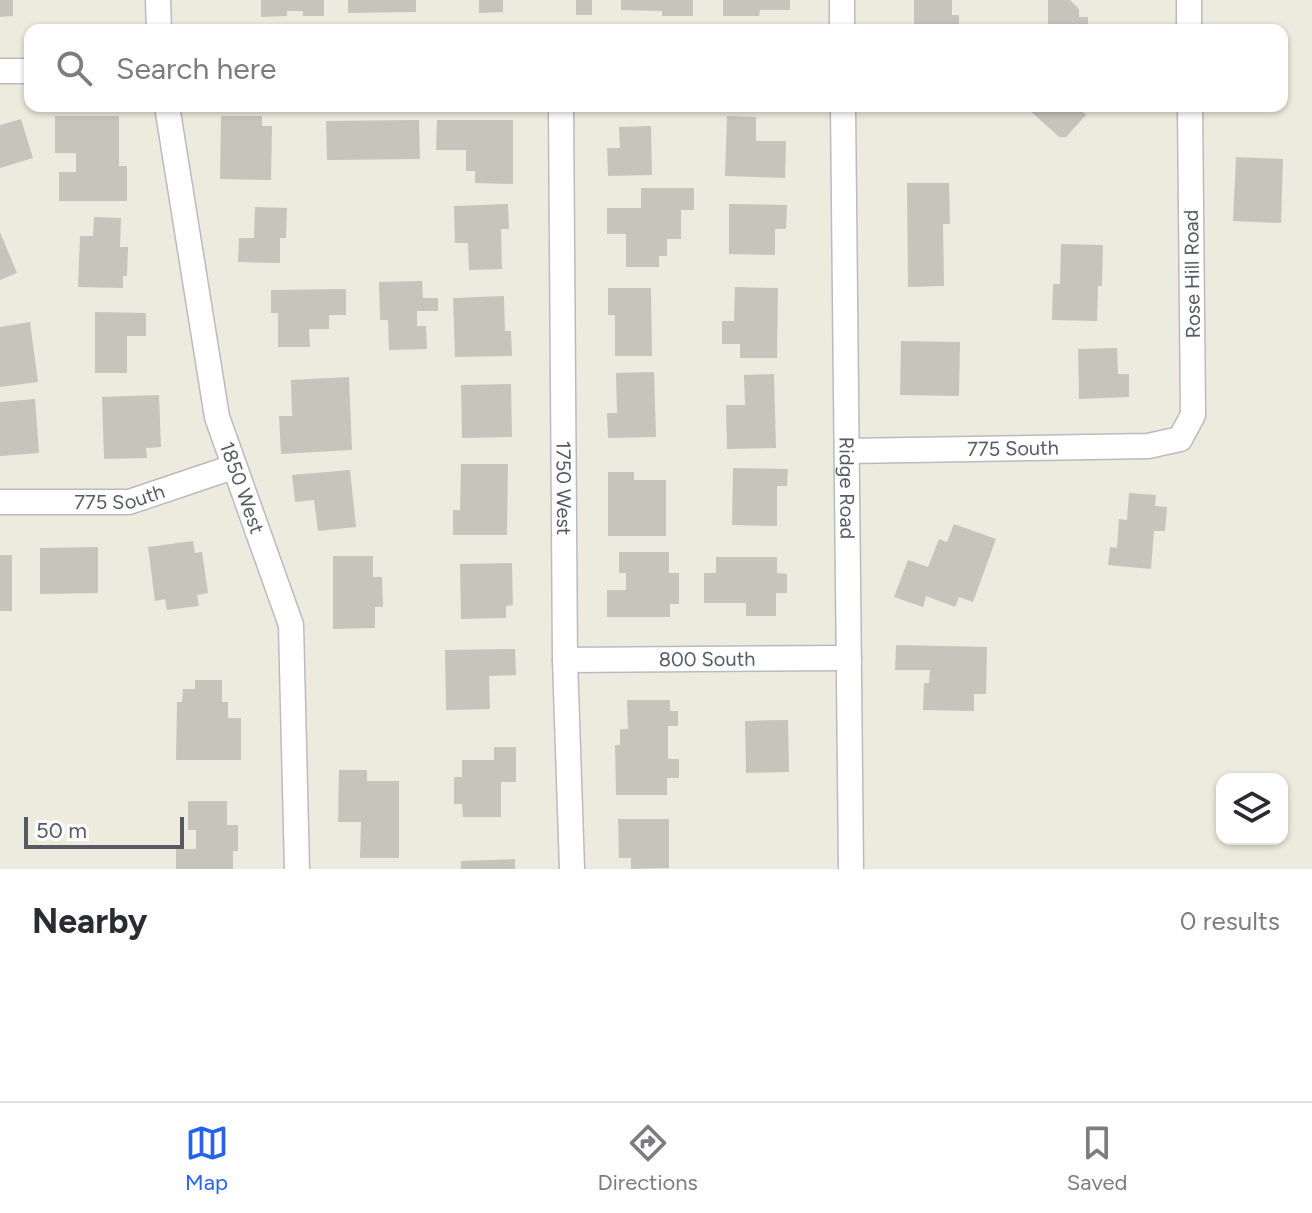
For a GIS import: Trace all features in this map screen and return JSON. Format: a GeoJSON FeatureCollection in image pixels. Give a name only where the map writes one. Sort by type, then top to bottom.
{"type":"FeatureCollection","features":[{"type":"Feature","properties":{"kind":"street"},"geometry":{"type":"LineString","coordinates":[[158,0],[159,24]]}},
{"type":"Feature","properties":{"kind":"street"},"geometry":{"type":"LineString","coordinates":[[842,0],[842,24]]}},
{"type":"Feature","properties":{"kind":"street"},"geometry":{"type":"LineString","coordinates":[[1189,0],[1189,24]]}},
{"type":"Feature","properties":{"kind":"street"},"geometry":{"type":"LineString","coordinates":[[0,71],[24,71]]}},
{"type":"Feature","properties":{"kind":"street","name":"1850 West"},"geometry":{"type":"LineString","coordinates":[[168,112],[217,417],[291,625],[297,869]]}},
{"type":"Feature","properties":{"kind":"street","name":"1750 West"},"geometry":{"type":"LineString","coordinates":[[561,112],[565,660],[572,869]]}},
{"type":"Feature","properties":{"kind":"street","name":"Ridge Road"},"geometry":{"type":"LineString","coordinates":[[843,112],[851,869]]}},
{"type":"Feature","properties":{"kind":"street","name":"Rose Hill Road"},"geometry":{"type":"LineString","coordinates":[[1180,439],[1193,415],[1190,112]]}},
{"type":"Feature","properties":{"kind":"street","name":"775 South"},"geometry":{"type":"LineString","coordinates":[[847,451],[1148,446],[1180,439]]}},
{"type":"Feature","properties":{"kind":"street","name":"775 South"},"geometry":{"type":"LineString","coordinates":[[0,502],[129,502],[233,467]]}},
{"type":"Feature","properties":{"kind":"street","name":"800 South"},"geometry":{"type":"LineString","coordinates":[[565,660],[849,658]]}},
{"type":"Feature","properties":{"kind":"building"},"geometry":{"type":"Polygon","coordinates":[[[0,0],[13,0],[13,16],[0,17],[0,0]]]}},
{"type":"Feature","properties":{"kind":"building"},"geometry":{"type":"Polygon","coordinates":[[[261,0],[324,0],[324,16],[303,16],[303,11],[287,11],[287,16],[261,17],[261,0]]]}},
{"type":"Feature","properties":{"kind":"building"},"geometry":{"type":"Polygon","coordinates":[[[348,0],[416,0],[416,12],[348,13],[348,0]]]}},
{"type":"Feature","properties":{"kind":"building"},"geometry":{"type":"Polygon","coordinates":[[[479,0],[503,0],[503,12],[479,13],[479,0]]]}},
{"type":"Feature","properties":{"kind":"building"},"geometry":{"type":"Polygon","coordinates":[[[576,0],[592,0],[592,15],[576,15],[576,0]]]}},
{"type":"Feature","properties":{"kind":"building"},"geometry":{"type":"Polygon","coordinates":[[[621,0],[693,0],[693,16],[662,16],[662,11],[621,10],[621,0]]]}},
{"type":"Feature","properties":{"kind":"building"},"geometry":{"type":"Polygon","coordinates":[[[723,0],[790,0],[790,10],[760,10],[759,16],[723,16],[723,0]]]}},
{"type":"Feature","properties":{"kind":"building"},"geometry":{"type":"Polygon","coordinates":[[[914,0],[952,0],[952,15],[959,15],[959,24],[914,24],[914,0]]]}},
{"type":"Feature","properties":{"kind":"building"},"geometry":{"type":"Polygon","coordinates":[[[1048,0],[1070,0],[1079,9],[1079,17],[1088,17],[1088,24],[1048,24],[1048,0]]]}},
{"type":"Feature","properties":{"kind":"building"},"geometry":{"type":"Polygon","coordinates":[[[1032,112],[1083,112],[1086,115],[1066,137],[1059,137],[1032,112]]]}},
{"type":"Feature","properties":{"kind":"building"},"geometry":{"type":"Polygon","coordinates":[[[55,116],[119,116],[119,166],[127,166],[127,201],[59,201],[59,172],[76,172],[76,153],[55,153],[55,116]]]}},
{"type":"Feature","properties":{"kind":"building"},"geometry":{"type":"Polygon","coordinates":[[[221,116],[262,116],[262,126],[272,126],[271,180],[220,179],[221,116]]]}},
{"type":"Feature","properties":{"kind":"building"},"geometry":{"type":"Polygon","coordinates":[[[727,116],[756,117],[756,141],[786,141],[785,178],[725,176],[727,116]]]}},
{"type":"Feature","properties":{"kind":"building"},"geometry":{"type":"Polygon","coordinates":[[[21,119],[33,158],[0,168],[0,125],[21,119]]]}},
{"type":"Feature","properties":{"kind":"building"},"geometry":{"type":"Polygon","coordinates":[[[419,120],[420,159],[327,160],[326,121],[419,120]]]}},
{"type":"Feature","properties":{"kind":"building"},"geometry":{"type":"Polygon","coordinates":[[[437,120],[513,120],[513,184],[475,183],[475,171],[466,171],[466,150],[436,150],[437,120]]]}},
{"type":"Feature","properties":{"kind":"building"},"geometry":{"type":"Polygon","coordinates":[[[651,126],[652,175],[608,176],[607,148],[620,148],[619,127],[651,126]]]}},
{"type":"Feature","properties":{"kind":"building"},"geometry":{"type":"Polygon","coordinates":[[[1236,157],[1283,159],[1281,223],[1233,221],[1236,157]]]}},
{"type":"Feature","properties":{"kind":"building"},"geometry":{"type":"Polygon","coordinates":[[[907,183],[949,183],[950,224],[943,224],[944,286],[908,287],[907,183]]]}},
{"type":"Feature","properties":{"kind":"building"},"geometry":{"type":"Polygon","coordinates":[[[641,188],[694,188],[694,210],[681,210],[681,239],[667,239],[667,256],[659,256],[659,267],[626,267],[626,234],[607,234],[607,208],[641,208],[641,188]]]}},
{"type":"Feature","properties":{"kind":"building"},"geometry":{"type":"Polygon","coordinates":[[[508,204],[509,229],[501,229],[502,269],[469,270],[468,243],[455,243],[454,206],[508,204]]]}},
{"type":"Feature","properties":{"kind":"building"},"geometry":{"type":"Polygon","coordinates":[[[729,204],[787,205],[786,229],[775,229],[775,255],[729,254],[729,204]]]}},
{"type":"Feature","properties":{"kind":"building"},"geometry":{"type":"Polygon","coordinates":[[[255,207],[287,208],[286,238],[280,238],[280,263],[238,262],[239,238],[254,238],[255,207]]]}},
{"type":"Feature","properties":{"kind":"building"},"geometry":{"type":"Polygon","coordinates":[[[94,217],[121,218],[120,247],[128,247],[127,276],[123,276],[123,288],[78,287],[80,236],[93,236],[94,217]]]}},
{"type":"Feature","properties":{"kind":"building"},"geometry":{"type":"Polygon","coordinates":[[[0,232],[17,273],[0,280],[0,232]]]}},
{"type":"Feature","properties":{"kind":"building"},"geometry":{"type":"Polygon","coordinates":[[[1061,244],[1103,245],[1097,321],[1052,320],[1053,284],[1060,284],[1061,244]]]}},
{"type":"Feature","properties":{"kind":"building"},"geometry":{"type":"Polygon","coordinates":[[[422,281],[423,298],[438,298],[438,311],[417,311],[417,326],[426,326],[427,349],[389,350],[388,320],[380,320],[379,282],[422,281]]]}},
{"type":"Feature","properties":{"kind":"building"},"geometry":{"type":"Polygon","coordinates":[[[735,287],[778,288],[777,358],[740,358],[740,344],[722,344],[722,321],[734,321],[735,287]]]}},
{"type":"Feature","properties":{"kind":"building"},"geometry":{"type":"Polygon","coordinates":[[[608,288],[651,288],[652,356],[615,356],[615,315],[608,315],[608,288]]]}},
{"type":"Feature","properties":{"kind":"building"},"geometry":{"type":"Polygon","coordinates":[[[346,289],[346,315],[329,315],[329,329],[309,329],[310,347],[278,347],[278,313],[271,313],[271,290],[346,289]]]}},
{"type":"Feature","properties":{"kind":"building"},"geometry":{"type":"Polygon","coordinates":[[[504,296],[505,331],[511,331],[512,356],[455,357],[453,298],[504,296]]]}},
{"type":"Feature","properties":{"kind":"building"},"geometry":{"type":"Polygon","coordinates":[[[95,312],[146,313],[146,336],[127,336],[127,373],[95,373],[95,312]]]}},
{"type":"Feature","properties":{"kind":"building"},"geometry":{"type":"Polygon","coordinates":[[[30,322],[38,382],[0,387],[0,327],[30,322]]]}},
{"type":"Feature","properties":{"kind":"building"},"geometry":{"type":"Polygon","coordinates":[[[901,341],[960,342],[959,396],[900,395],[901,341]]]}},
{"type":"Feature","properties":{"kind":"building"},"geometry":{"type":"Polygon","coordinates":[[[1117,348],[1118,374],[1129,374],[1129,397],[1079,399],[1078,349],[1117,348]]]}},
{"type":"Feature","properties":{"kind":"building"},"geometry":{"type":"Polygon","coordinates":[[[654,372],[656,437],[608,438],[607,413],[617,413],[616,373],[654,372]]]}},
{"type":"Feature","properties":{"kind":"building"},"geometry":{"type":"Polygon","coordinates":[[[774,374],[776,448],[727,449],[726,405],[745,405],[744,375],[774,374]]]}},
{"type":"Feature","properties":{"kind":"building"},"geometry":{"type":"Polygon","coordinates":[[[349,377],[352,450],[281,454],[279,416],[292,416],[291,380],[349,377]]]}},
{"type":"Feature","properties":{"kind":"building"},"geometry":{"type":"Polygon","coordinates":[[[511,384],[512,437],[462,438],[461,385],[511,384]]]}},
{"type":"Feature","properties":{"kind":"building"},"geometry":{"type":"Polygon","coordinates":[[[159,395],[161,447],[146,448],[147,458],[104,459],[102,397],[159,395]]]}},
{"type":"Feature","properties":{"kind":"building"},"geometry":{"type":"Polygon","coordinates":[[[35,399],[39,453],[0,456],[0,402],[35,399]]]}},
{"type":"Feature","properties":{"kind":"building"},"geometry":{"type":"Polygon","coordinates":[[[461,464],[508,464],[507,535],[453,535],[453,510],[460,510],[461,464]]]}},
{"type":"Feature","properties":{"kind":"building"},"geometry":{"type":"Polygon","coordinates":[[[733,468],[788,469],[787,486],[777,486],[777,526],[732,525],[733,468]]]}},
{"type":"Feature","properties":{"kind":"building"},"geometry":{"type":"Polygon","coordinates":[[[350,470],[356,527],[318,531],[314,500],[295,502],[292,475],[350,470]]]}},
{"type":"Feature","properties":{"kind":"building"},"geometry":{"type":"Polygon","coordinates":[[[608,472],[634,472],[634,480],[666,480],[666,536],[608,536],[608,472]]]}},
{"type":"Feature","properties":{"kind":"building"},"geometry":{"type":"Polygon","coordinates":[[[1129,493],[1156,495],[1155,506],[1167,507],[1165,531],[1154,531],[1151,569],[1108,565],[1110,547],[1117,548],[1119,519],[1127,520],[1129,493]]]}},
{"type":"Feature","properties":{"kind":"building"},"geometry":{"type":"Polygon","coordinates":[[[954,524],[996,539],[973,602],[959,597],[955,607],[926,596],[923,607],[894,597],[908,560],[928,567],[939,539],[947,542],[954,524]]]}},
{"type":"Feature","properties":{"kind":"building"},"geometry":{"type":"Polygon","coordinates":[[[193,541],[195,553],[202,552],[208,593],[197,595],[199,606],[167,610],[165,599],[155,601],[148,547],[193,541]]]}},
{"type":"Feature","properties":{"kind":"building"},"geometry":{"type":"Polygon","coordinates":[[[98,547],[98,593],[40,594],[40,548],[98,547]]]}},
{"type":"Feature","properties":{"kind":"building"},"geometry":{"type":"Polygon","coordinates":[[[619,552],[669,552],[669,573],[679,573],[679,604],[670,604],[670,617],[607,617],[607,590],[626,590],[626,573],[619,573],[619,552]]]}},
{"type":"Feature","properties":{"kind":"building"},"geometry":{"type":"Polygon","coordinates":[[[0,555],[12,555],[12,611],[0,611],[0,555]]]}},
{"type":"Feature","properties":{"kind":"building"},"geometry":{"type":"Polygon","coordinates":[[[333,556],[373,556],[373,577],[382,577],[383,607],[375,607],[375,628],[333,629],[333,556]]]}},
{"type":"Feature","properties":{"kind":"building"},"geometry":{"type":"Polygon","coordinates":[[[716,557],[777,557],[777,573],[787,574],[787,593],[776,593],[776,616],[746,616],[746,603],[704,603],[704,573],[716,573],[716,557]]]}},
{"type":"Feature","properties":{"kind":"building"},"geometry":{"type":"Polygon","coordinates":[[[512,563],[513,605],[506,606],[506,618],[461,619],[460,564],[512,563]]]}},
{"type":"Feature","properties":{"kind":"building"},"geometry":{"type":"Polygon","coordinates":[[[896,645],[987,647],[986,694],[974,694],[974,711],[923,710],[924,683],[929,683],[930,670],[895,670],[896,645]]]}},
{"type":"Feature","properties":{"kind":"building"},"geometry":{"type":"Polygon","coordinates":[[[515,649],[516,675],[489,676],[490,709],[446,710],[445,650],[515,649]]]}},
{"type":"Feature","properties":{"kind":"building"},"geometry":{"type":"Polygon","coordinates":[[[195,680],[222,680],[222,702],[228,702],[228,718],[241,718],[241,760],[176,760],[177,702],[182,702],[183,689],[195,689],[195,680]]]}},
{"type":"Feature","properties":{"kind":"building"},"geometry":{"type":"Polygon","coordinates":[[[627,700],[670,700],[670,711],[678,711],[678,726],[668,726],[668,759],[679,759],[679,778],[667,778],[667,795],[616,795],[615,745],[620,745],[620,729],[628,729],[627,700]]]}},
{"type":"Feature","properties":{"kind":"building"},"geometry":{"type":"Polygon","coordinates":[[[788,720],[789,772],[746,773],[745,721],[788,720]]]}},
{"type":"Feature","properties":{"kind":"building"},"geometry":{"type":"Polygon","coordinates":[[[494,747],[516,747],[516,782],[501,782],[501,817],[463,817],[462,804],[454,804],[454,777],[462,777],[462,760],[494,760],[494,747]]]}},
{"type":"Feature","properties":{"kind":"building"},"geometry":{"type":"Polygon","coordinates":[[[339,770],[367,770],[367,781],[399,781],[399,858],[360,858],[361,822],[338,822],[339,770]]]}},
{"type":"Feature","properties":{"kind":"building"},"geometry":{"type":"Polygon","coordinates":[[[188,801],[227,801],[227,825],[238,825],[238,851],[233,851],[233,869],[176,869],[176,849],[196,849],[196,830],[188,830],[188,801]]]}},
{"type":"Feature","properties":{"kind":"building"},"geometry":{"type":"Polygon","coordinates":[[[618,819],[669,819],[669,868],[631,869],[631,858],[619,858],[618,819]]]}},
{"type":"Feature","properties":{"kind":"building"},"geometry":{"type":"Polygon","coordinates":[[[515,859],[515,869],[461,869],[461,861],[515,859]]]}}]}
